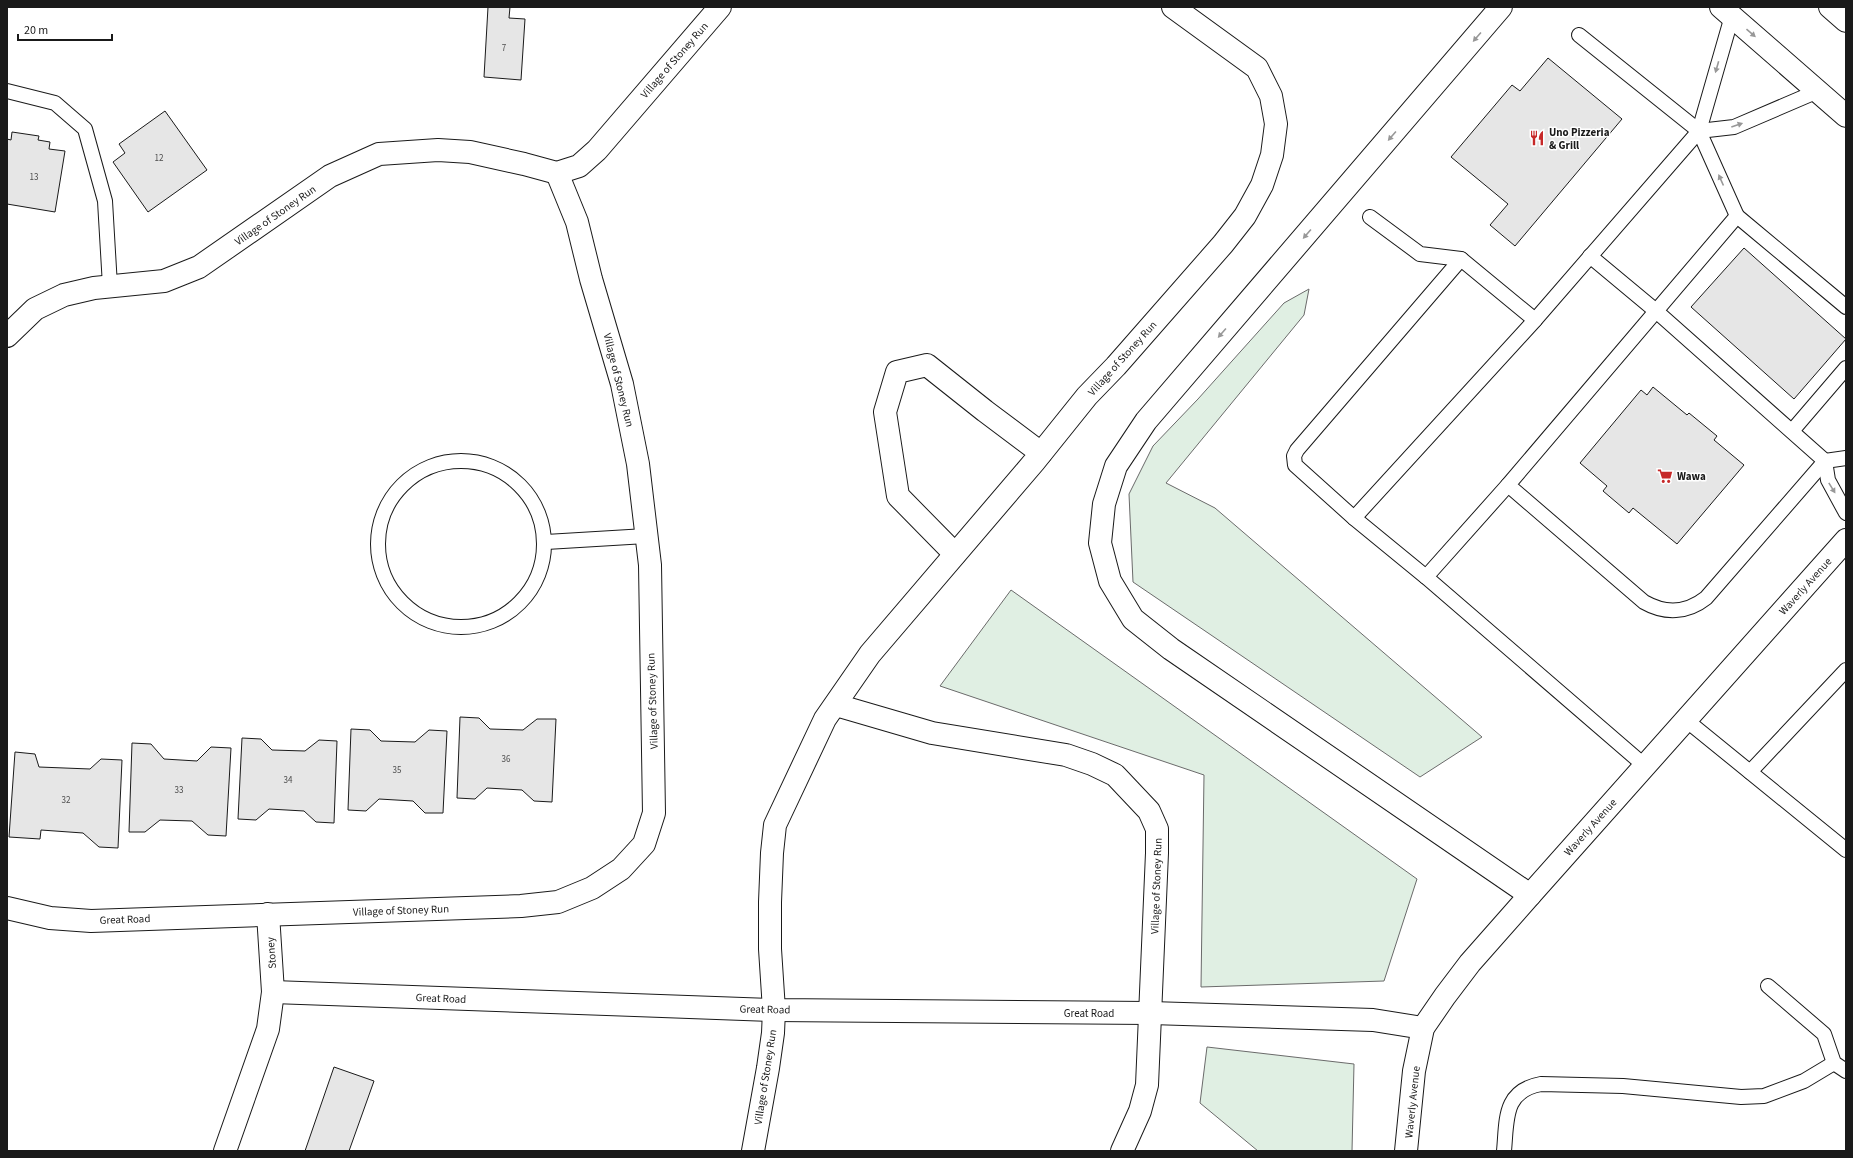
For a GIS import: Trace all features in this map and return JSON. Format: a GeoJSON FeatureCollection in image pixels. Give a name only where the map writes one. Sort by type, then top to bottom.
{"type":"FeatureCollection","features":[{"type":"Feature","properties":{"kind":"main road","name":"Village of Stoney Run"},"geometry":{"type":"LineString","coordinates":[[7,336],[35,309],[64,295],[110,286],[164,281],[199,267],[330,176],[378,154],[438,150],[470,152],[557,173],[579,166],[597,150],[720,7]]}},
{"type":"Feature","properties":{"kind":"main road","name":"Village of Stoney Run"},"geometry":{"type":"LineString","coordinates":[[753,1151],[768,1068],[774,1010],[770,949],[770,902],[775,825],[825,719],[870,654],[1041,453],[1087,396],[1116,366],[1232,233],[1245,216],[1262,185],[1272,155],[1276,124],[1271,96],[1257,68],[1172,7]]}},
{"type":"Feature","properties":{"kind":"main road"},"geometry":{"type":"LineString","coordinates":[[1501,7],[1146,421],[1116,466],[1104,504],[1100,543],[1110,581],[1133,619],[1171,649],[1530,894]]}},
{"type":"Feature","properties":{"kind":"main road"},"geometry":{"type":"LineString","coordinates":[[1830,7],[1846,21]]}},
{"type":"Feature","properties":{"kind":"main road"},"geometry":{"type":"LineString","coordinates":[[1727,12],[1846,116]]}},
{"type":"Feature","properties":{"kind":"main road","name":"Village of Stoney Run"},"geometry":{"type":"LineString","coordinates":[[268,914],[521,906],[558,902],[592,888],[621,869],[644,844],[654,813],[650,565],[638,464],[622,384],[595,292],[577,222],[557,173]]}},
{"type":"Feature","properties":{"kind":"main road"},"geometry":{"type":"LineString","coordinates":[[955,554],[898,496],[885,412],[898,372],[927,365],[1041,453]]}},
{"type":"Feature","properties":{"kind":"main road","name":"Waverly Avenue"},"geometry":{"type":"LineString","coordinates":[[1406,1151],[1414,1071],[1423,1028],[1445,996],[1470,963],[1530,894],[1846,540]]}},
{"type":"Feature","properties":{"kind":"main road","name":"Village of Stoney Run"},"geometry":{"type":"LineString","coordinates":[[836,705],[932,733],[1066,755],[1092,764],[1115,775],[1148,811],[1157,830],[1147,1085],[1140,1111],[1122,1151]]}},
{"type":"Feature","properties":{"kind":"main road","name":"Great Road"},"geometry":{"type":"LineString","coordinates":[[7,908],[50,918],[91,920],[268,914]]}},
{"type":"Feature","properties":{"kind":"main road","name":"Stoney"},"geometry":{"type":"LineString","coordinates":[[268,914],[273,992]]}},
{"type":"Feature","properties":{"kind":"main road"},"geometry":{"type":"LineString","coordinates":[[225,1151],[268,1029],[273,992]]}},
{"type":"Feature","properties":{"kind":"main road","name":"Great Road"},"geometry":{"type":"LineString","coordinates":[[273,992],[774,1010],[1151,1013],[1373,1020],[1423,1028]]}},
{"type":"Feature","properties":{"kind":"lane"},"geometry":{"type":"LineString","coordinates":[[1354,518],[1534,320],[1699,131],[1727,12]]}},
{"type":"Feature","properties":{"kind":"lane"},"geometry":{"type":"LineString","coordinates":[[1579,35],[1699,131],[1737,216],[1846,307]]}},
{"type":"Feature","properties":{"kind":"lane"},"geometry":{"type":"LineString","coordinates":[[7,91],[55,103],[85,129],[105,201],[110,286]]}},
{"type":"Feature","properties":{"kind":"lane"},"geometry":{"type":"LineString","coordinates":[[1699,131],[1734,127],[1818,91]]}},
{"type":"Feature","properties":{"kind":"lane"},"geometry":{"type":"LineString","coordinates":[[1426,577],[1508,485],[1737,216]]}},
{"type":"Feature","properties":{"kind":"lane"},"geometry":{"type":"LineString","coordinates":[[1370,217],[1420,254],[1461,259],[1534,320]]}},
{"type":"Feature","properties":{"kind":"lane"},"geometry":{"type":"LineString","coordinates":[[1590,256],[1656,311],[1825,461],[1828,480],[1846,513]]}},
{"type":"Feature","properties":{"kind":"lane"},"geometry":{"type":"LineString","coordinates":[[1461,259],[1296,453],[1294,462],[1297,468],[1354,518],[1426,577],[1645,766]]}},
{"type":"Feature","properties":{"kind":"lane"},"geometry":{"type":"LineString","coordinates":[[1792,431],[1846,368]]}},
{"type":"Feature","properties":{"kind":"lane"},"geometry":{"type":"LineString","coordinates":[[1508,485],[1644,602],[1652,607],[1675,611],[1687,610],[1706,598],[1825,461],[1846,458]]}},
{"type":"Feature","properties":{"kind":"lane"},"geometry":{"type":"LineString","coordinates":[[453,461],[479,463],[504,473],[524,489],[540,514],[546,542],[541,571],[528,596],[506,616],[479,626],[450,627],[422,618],[401,602],[386,581],[378,555],[379,529],[388,504],[405,483],[427,468],[453,461]]}},
{"type":"Feature","properties":{"kind":"lane"},"geometry":{"type":"LineString","coordinates":[[546,542],[646,536]]}},
{"type":"Feature","properties":{"kind":"lane"},"geometry":{"type":"LineString","coordinates":[[1750,772],[1846,670]]}},
{"type":"Feature","properties":{"kind":"lane"},"geometry":{"type":"LineString","coordinates":[[1686,720],[1846,850]]}},
{"type":"Feature","properties":{"kind":"lane"},"geometry":{"type":"LineString","coordinates":[[1768,986],[1824,1034],[1834,1062],[1846,1071]]}},
{"type":"Feature","properties":{"kind":"lane"},"geometry":{"type":"LineString","coordinates":[[1504,1151],[1508,1113],[1511,1103],[1518,1094],[1529,1086],[1541,1084],[1623,1086],[1741,1097],[1764,1096],[1804,1081],[1834,1062]]}},
{"type":"Feature","properties":{"kind":"green space"},"geometry":{"type":"Polygon","coordinates":[[[1309,289],[1304,315],[1166,483],[1215,508],[1482,737],[1420,777],[1133,582],[1129,494],[1153,446],[1198,399],[1284,303],[1309,289]]]}},
{"type":"Feature","properties":{"kind":"green space"},"geometry":{"type":"Polygon","coordinates":[[[1011,590],[1417,879],[1384,981],[1201,987],[1204,775],[940,686],[1011,590]]]}},
{"type":"Feature","properties":{"kind":"green space"},"geometry":{"type":"Polygon","coordinates":[[[1207,1047],[1354,1064],[1352,1151],[1258,1151],[1200,1103],[1207,1047]]]}},
{"type":"Feature","properties":{"kind":"building"},"geometry":{"type":"Polygon","coordinates":[[[488,7],[510,7],[509,18],[525,19],[521,80],[484,77],[488,7]]]}},
{"type":"Feature","properties":{"kind":"building","name":"Uno Pizzeria & Grill"},"geometry":{"type":"Polygon","coordinates":[[[1548,58],[1622,119],[1515,246],[1490,225],[1508,204],[1451,157],[1512,85],[1520,91],[1548,58]]]}},
{"type":"Feature","properties":{"kind":"building"},"geometry":{"type":"Polygon","coordinates":[[[165,111],[207,170],[148,212],[113,162],[125,153],[119,144],[165,111]]]}},
{"type":"Feature","properties":{"kind":"building"},"geometry":{"type":"Polygon","coordinates":[[[12,132],[39,136],[38,140],[50,142],[49,149],[65,151],[55,212],[7,204],[7,139],[11,140],[12,132]]]}},
{"type":"Feature","properties":{"kind":"building"},"geometry":{"type":"Polygon","coordinates":[[[1744,248],[1846,339],[1794,399],[1691,307],[1744,248]]]}},
{"type":"Feature","properties":{"kind":"building","name":"Wawa"},"geometry":{"type":"Polygon","coordinates":[[[1653,387],[1687,415],[1689,413],[1717,436],[1714,440],[1744,465],[1677,544],[1633,508],[1629,513],[1603,491],[1607,486],[1580,463],[1641,390],[1647,395],[1653,387]]]}},
{"type":"Feature","properties":{"kind":"building"},"geometry":{"type":"Polygon","coordinates":[[[460,717],[479,718],[490,729],[523,730],[537,719],[556,719],[552,802],[534,801],[522,790],[487,788],[475,799],[457,798],[460,717]]]}},
{"type":"Feature","properties":{"kind":"building"},"geometry":{"type":"Polygon","coordinates":[[[351,729],[370,730],[381,741],[415,742],[429,730],[447,731],[443,813],[425,813],[413,801],[379,799],[366,811],[348,810],[351,729]]]}},
{"type":"Feature","properties":{"kind":"building"},"geometry":{"type":"Polygon","coordinates":[[[242,738],[261,739],[272,750],[305,751],[319,740],[337,741],[334,823],[316,822],[304,811],[269,809],[256,820],[238,819],[242,738]]]}},
{"type":"Feature","properties":{"kind":"building"},"geometry":{"type":"Polygon","coordinates":[[[132,743],[151,744],[164,759],[197,761],[211,747],[231,748],[226,836],[208,835],[192,821],[160,820],[145,832],[129,832],[132,743]]]}},
{"type":"Feature","properties":{"kind":"building"},"geometry":{"type":"Polygon","coordinates":[[[15,752],[35,754],[39,767],[90,769],[101,759],[122,760],[118,848],[99,847],[83,833],[41,830],[40,839],[9,837],[15,752]]]}},
{"type":"Feature","properties":{"kind":"building"},"geometry":{"type":"Polygon","coordinates":[[[334,1067],[374,1081],[349,1151],[305,1151],[334,1067]]]}},
{"type":"Feature","properties":{"kind":"place","name":"Uno Pizzeria & Grill"},"geometry":{"type":"Point","coordinates":[1537,138]}},
{"type":"Feature","properties":{"kind":"place","name":"Wawa"},"geometry":{"type":"Point","coordinates":[1665,476]}}]}
